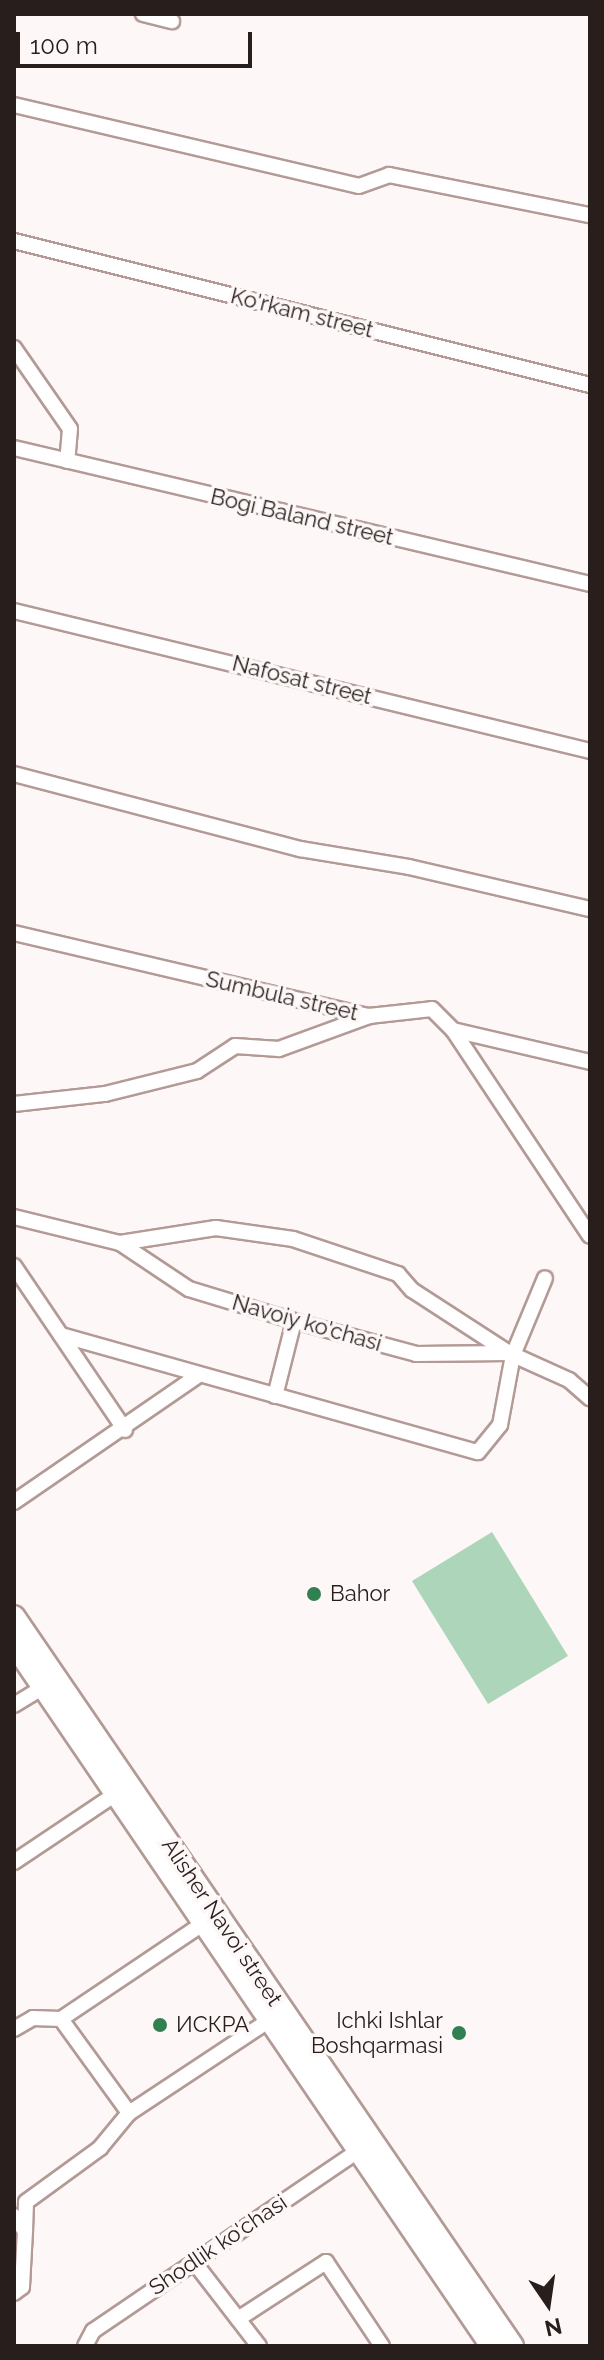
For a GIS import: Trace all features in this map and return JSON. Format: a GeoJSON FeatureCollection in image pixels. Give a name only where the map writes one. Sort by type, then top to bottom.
{"type":"FeatureCollection","features":[{"type":"Feature","properties":{"kind":"main road","name":"Alisher Navoi street"},"geometry":{"type":"LineString","coordinates":[[14,1616],[50,1683],[513,2346]]}},
{"type":"Feature","properties":{"kind":"main road","name":"Alisher Navoi street"},"geometry":{"type":"LineString","coordinates":[[14,1645],[50,1683]]}},
{"type":"Feature","properties":{"kind":"main road","name":"Alisher Navoi street"},"geometry":{"type":"LineString","coordinates":[[123,1789],[204,1923],[491,2346]]}},
{"type":"Feature","properties":{"kind":"street"},"geometry":{"type":"LineString","coordinates":[[143,14],[172,21]]}},
{"type":"Feature","properties":{"kind":"street"},"geometry":{"type":"LineString","coordinates":[[14,105],[359,186],[389,175],[590,215]]}},
{"type":"Feature","properties":{"kind":"street","name":"Ko'rkam street"},"geometry":{"type":"LineString","coordinates":[[14,241],[590,385]]}},
{"type":"Feature","properties":{"kind":"street"},"geometry":{"type":"LineString","coordinates":[[14,348],[70,429],[67,461]]}},
{"type":"Feature","properties":{"kind":"street","name":"Bogi Baland street"},"geometry":{"type":"LineString","coordinates":[[14,448],[590,584]]}},
{"type":"Feature","properties":{"kind":"street","name":"Nafosat street"},"geometry":{"type":"LineString","coordinates":[[14,611],[590,751]]}},
{"type":"Feature","properties":{"kind":"street"},"geometry":{"type":"LineString","coordinates":[[14,774],[300,849],[409,867],[590,909]]}},
{"type":"Feature","properties":{"kind":"street","name":"Sumbula street"},"geometry":{"type":"LineString","coordinates":[[14,933],[369,1016],[432,1009],[453,1030],[590,1062]]}},
{"type":"Feature","properties":{"kind":"street"},"geometry":{"type":"LineString","coordinates":[[14,1104],[105,1094],[197,1071],[235,1046],[279,1049],[369,1016]]}},
{"type":"Feature","properties":{"kind":"street"},"geometry":{"type":"LineString","coordinates":[[453,1030],[590,1236]]}},
{"type":"Feature","properties":{"kind":"street"},"geometry":{"type":"LineString","coordinates":[[14,1217],[120,1243],[216,1228],[293,1239],[398,1274],[412,1290],[511,1354],[569,1380],[590,1398]]}},
{"type":"Feature","properties":{"kind":"street","name":"Navoiy ko'chasi"},"geometry":{"type":"LineString","coordinates":[[120,1243],[189,1289],[294,1321],[416,1354],[511,1354]]}},
{"type":"Feature","properties":{"kind":"street"},"geometry":{"type":"LineString","coordinates":[[14,1266],[125,1430]]}},
{"type":"Feature","properties":{"kind":"street"},"geometry":{"type":"LineString","coordinates":[[61,1335],[197,1376],[478,1452],[500,1425],[511,1354],[545,1278]]}},
{"type":"Feature","properties":{"kind":"street"},"geometry":{"type":"LineString","coordinates":[[275,1396],[294,1321]]}},
{"type":"Feature","properties":{"kind":"street"},"geometry":{"type":"LineString","coordinates":[[14,1502],[125,1430],[197,1376]]}},
{"type":"Feature","properties":{"kind":"street"},"geometry":{"type":"LineString","coordinates":[[14,1705],[50,1683]]}},
{"type":"Feature","properties":{"kind":"street"},"geometry":{"type":"LineString","coordinates":[[14,1862],[123,1789]]}},
{"type":"Feature","properties":{"kind":"street"},"geometry":{"type":"LineString","coordinates":[[14,2029],[33,2018],[61,2019],[204,1923]]}},
{"type":"Feature","properties":{"kind":"street"},"geometry":{"type":"LineString","coordinates":[[61,2019],[129,2113]]}},
{"type":"Feature","properties":{"kind":"street"},"geometry":{"type":"LineString","coordinates":[[18,2290],[26,2202],[100,2148],[129,2113],[271,2019]]}},
{"type":"Feature","properties":{"kind":"street","name":"Shodlik ko'chasi"},"geometry":{"type":"LineString","coordinates":[[85,2346],[93,2331],[359,2150]]}},
{"type":"Feature","properties":{"kind":"street"},"geometry":{"type":"LineString","coordinates":[[14,2216],[25,2231]]}},
{"type":"Feature","properties":{"kind":"street"},"geometry":{"type":"LineString","coordinates":[[194,2262],[259,2346]]}},
{"type":"Feature","properties":{"kind":"street"},"geometry":{"type":"LineString","coordinates":[[238,2319],[326,2262],[382,2346]]}},
{"type":"Feature","properties":{"kind":"green space"},"geometry":{"type":"Polygon","coordinates":[[[492,1532],[568,1656],[488,1704],[412,1581],[492,1532]]]}},
{"type":"Feature","properties":{"kind":"place","name":"Bahor"},"geometry":{"type":"Point","coordinates":[314,1594]}},
{"type":"Feature","properties":{"kind":"place","name":"ИСКРА"},"geometry":{"type":"Point","coordinates":[160,2025]}},
{"type":"Feature","properties":{"kind":"place","name":"Ichki Ishlar Boshqarmasi"},"geometry":{"type":"Point","coordinates":[459,2033]}}]}
